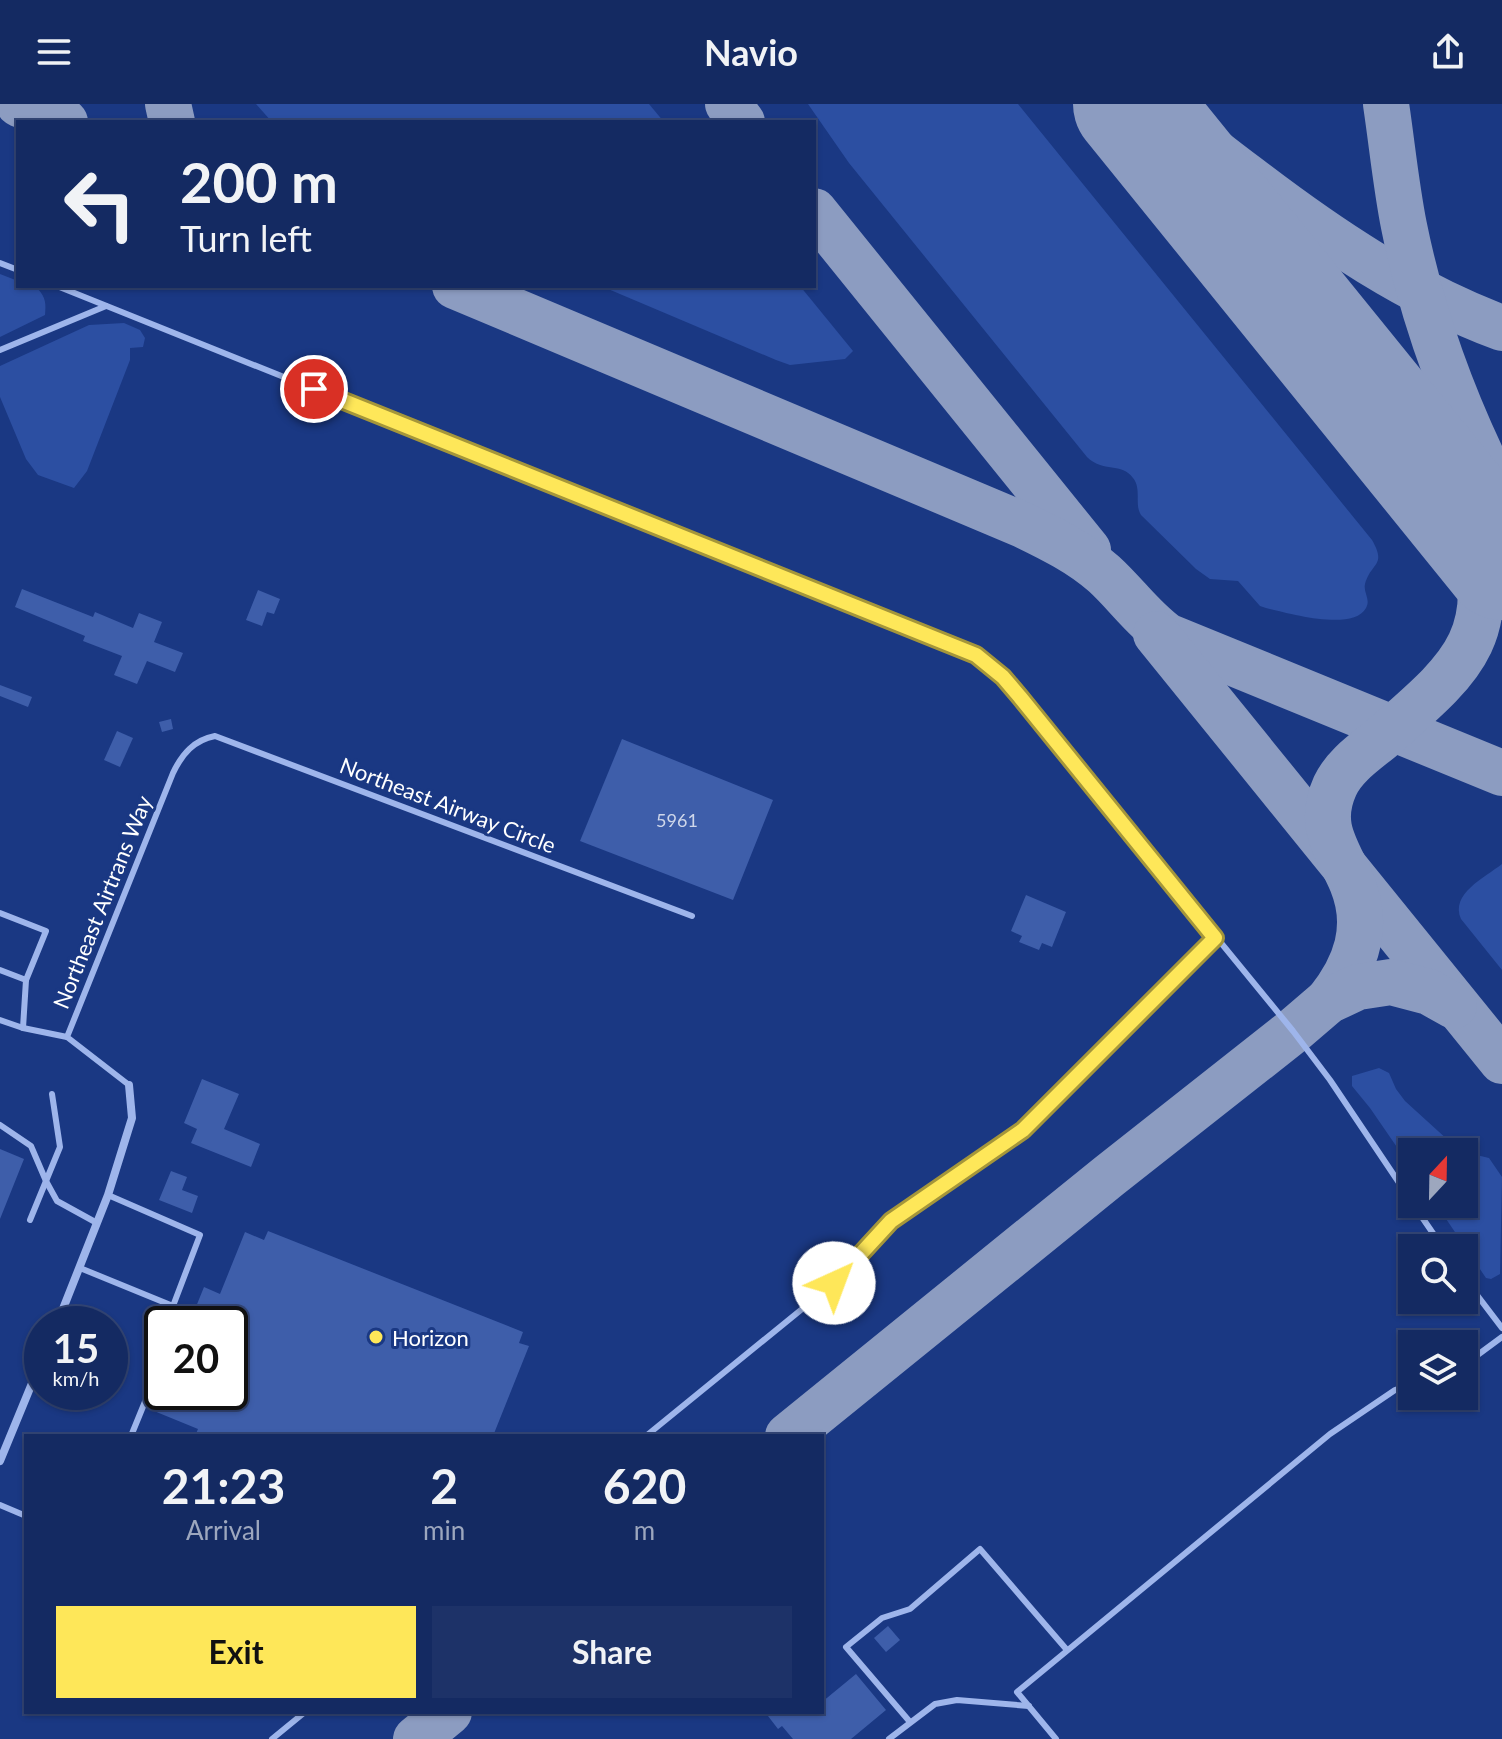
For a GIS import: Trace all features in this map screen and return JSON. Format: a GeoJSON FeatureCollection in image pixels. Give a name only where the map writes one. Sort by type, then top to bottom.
{"type":"FeatureCollection","features":[{"type":"Feature","properties":{"kind":"street","name":"Northeast Airtrans Way"},"geometry":{"type":"LineString","coordinates":[[64,1306],[108,1195],[132,1118],[129,1085]]}},
{"type":"Feature","properties":{"kind":"street"},"geometry":{"type":"LineString","coordinates":[[0,1461],[24,1403]]}},
{"type":"Feature","properties":{"kind":"lane"},"geometry":{"type":"LineString","coordinates":[[62,288],[976,655],[1003,677],[1020,697],[1293,1031],[1398,1181]]}},
{"type":"Feature","properties":{"kind":"lane"},"geometry":{"type":"LineString","coordinates":[[0,350],[106,306]]}},
{"type":"Feature","properties":{"kind":"lane","name":"Northeast Airway Circle"},"geometry":{"type":"LineString","coordinates":[[193,746],[202,739],[215,736],[692,916]]}},
{"type":"Feature","properties":{"kind":"lane","name":"Northeast Airtrans Way"},"geometry":{"type":"LineString","coordinates":[[129,1085],[67,1037],[173,773],[181,757],[193,746]]}},
{"type":"Feature","properties":{"kind":"lane"},"geometry":{"type":"LineString","coordinates":[[0,913],[46,931],[26,980],[23,1028]]}},
{"type":"Feature","properties":{"kind":"lane"},"geometry":{"type":"LineString","coordinates":[[648,1434],[834,1283],[891,1221],[1023,1130],[1215,938]]}},
{"type":"Feature","properties":{"kind":"lane"},"geometry":{"type":"LineString","coordinates":[[0,970],[26,980]]}},
{"type":"Feature","properties":{"kind":"lane"},"geometry":{"type":"LineString","coordinates":[[0,1020],[67,1037]]}},
{"type":"Feature","properties":{"kind":"lane"},"geometry":{"type":"LineString","coordinates":[[30,1220],[60,1147],[52,1094]]}},
{"type":"Feature","properties":{"kind":"lane"},"geometry":{"type":"LineString","coordinates":[[0,1125],[31,1146],[57,1201],[97,1223]]}},
{"type":"Feature","properties":{"kind":"lane"},"geometry":{"type":"LineString","coordinates":[[80,1268],[173,1306],[200,1235],[108,1195]]}},
{"type":"Feature","properties":{"kind":"lane"},"geometry":{"type":"LineString","coordinates":[[1478,1296],[1502,1328]]}},
{"type":"Feature","properties":{"kind":"lane"},"geometry":{"type":"LineString","coordinates":[[1478,1355],[1502,1337]]}},
{"type":"Feature","properties":{"kind":"lane"},"geometry":{"type":"LineString","coordinates":[[1056,1739],[1017,1692],[1330,1434],[1398,1389]]}},
{"type":"Feature","properties":{"kind":"lane"},"geometry":{"type":"LineString","coordinates":[[132,1434],[144,1404]]}},
{"type":"Feature","properties":{"kind":"lane"},"geometry":{"type":"LineString","coordinates":[[0,1505],[24,1515]]}},
{"type":"Feature","properties":{"kind":"lane"},"geometry":{"type":"LineString","coordinates":[[910,1722],[846,1647],[882,1618],[910,1609],[980,1549],[1067,1650]]}},
{"type":"Feature","properties":{"kind":"lane"},"geometry":{"type":"LineString","coordinates":[[889,1739],[935,1704],[957,1700],[1029,1706]]}},
{"type":"Feature","properties":{"kind":"lane"},"geometry":{"type":"LineString","coordinates":[[272,1739],[303,1714]]}},
{"type":"Feature","properties":{"kind":"shaded area"},"geometry":{"type":"Polygon","coordinates":[[[256,104],[649,104],[662,120],[270,120],[256,104]]]}},
{"type":"Feature","properties":{"kind":"shaded area"},"geometry":{"type":"Polygon","coordinates":[[[808,104],[1018,104],[1372,540],[1378,560],[1365,584],[1366,608],[1359,615],[1334,620],[1289,613],[1260,606],[1238,581],[1210,579],[1196,569],[1141,515],[1136,482],[1129,473],[1099,465],[1087,457],[849,163],[808,104]]]}},
{"type":"Feature","properties":{"kind":"shaded area"},"geometry":{"type":"Polygon","coordinates":[[[0,274],[16,280],[16,288],[38,289],[44,298],[45,315],[0,337],[0,274]]]}},
{"type":"Feature","properties":{"kind":"shaded area"},"geometry":{"type":"Polygon","coordinates":[[[606,288],[802,288],[853,351],[845,359],[790,365],[606,288]]]}},
{"type":"Feature","properties":{"kind":"shaded area"},"geometry":{"type":"Polygon","coordinates":[[[124,323],[140,330],[145,338],[143,347],[130,348],[130,360],[87,471],[74,488],[38,475],[26,459],[0,397],[0,366],[89,325],[124,323]]]}},
{"type":"Feature","properties":{"kind":"shaded area"},"geometry":{"type":"Polygon","coordinates":[[[1502,864],[1502,970],[1461,919],[1459,910],[1464,894],[1502,864]]]}},
{"type":"Feature","properties":{"kind":"shaded area"},"geometry":{"type":"Polygon","coordinates":[[[1379,1068],[1389,1073],[1405,1101],[1446,1138],[1398,1138],[1398,1149],[1352,1086],[1352,1076],[1379,1068]]]}},
{"type":"Feature","properties":{"kind":"shaded area"},"geometry":{"type":"Polygon","coordinates":[[[1478,1155],[1489,1158],[1502,1177],[1500,1274],[1486,1278],[1478,1266],[1478,1234],[1456,1234],[1445,1218],[1478,1218],[1478,1155]]]}},
{"type":"Feature","properties":{"kind":"building"},"geometry":{"type":"Polygon","coordinates":[[[22,589],[93,617],[95,612],[133,628],[139,613],[162,622],[154,642],[183,653],[175,672],[147,661],[137,684],[114,675],[122,656],[83,641],[85,636],[15,607],[22,589]]]}},
{"type":"Feature","properties":{"kind":"building"},"geometry":{"type":"Polygon","coordinates":[[[258,590],[280,599],[274,614],[267,612],[262,626],[246,620],[258,590]]]}},
{"type":"Feature","properties":{"kind":"building"},"geometry":{"type":"Polygon","coordinates":[[[0,685],[32,697],[28,707],[0,696],[0,685]]]}},
{"type":"Feature","properties":{"kind":"building"},"geometry":{"type":"Polygon","coordinates":[[[171,719],[173,729],[162,732],[159,722],[171,719]]]}},
{"type":"Feature","properties":{"kind":"building"},"geometry":{"type":"Polygon","coordinates":[[[117,731],[133,738],[120,767],[104,760],[117,731]]]}},
{"type":"Feature","properties":{"kind":"building"},"geometry":{"type":"Polygon","coordinates":[[[622,739],[773,800],[733,900],[580,841],[622,739]]]}},
{"type":"Feature","properties":{"kind":"building"},"geometry":{"type":"Polygon","coordinates":[[[1026,895],[1066,912],[1052,947],[1042,943],[1039,950],[1019,942],[1022,936],[1011,931],[1026,895]]]}},
{"type":"Feature","properties":{"kind":"building"},"geometry":{"type":"Polygon","coordinates":[[[202,1079],[239,1094],[224,1129],[260,1144],[251,1167],[191,1143],[197,1129],[184,1123],[202,1079]]]}},
{"type":"Feature","properties":{"kind":"building"},"geometry":{"type":"Polygon","coordinates":[[[0,1149],[24,1159],[0,1219],[0,1149]]]}},
{"type":"Feature","properties":{"kind":"building"},"geometry":{"type":"Polygon","coordinates":[[[171,1171],[187,1177],[182,1190],[198,1196],[192,1213],[159,1200],[171,1171]]]}},
{"type":"Feature","properties":{"kind":"building","name":"Horizon"},"geometry":{"type":"Polygon","coordinates":[[[268,1231],[523,1332],[519,1343],[529,1346],[494,1434],[196,1434],[198,1429],[154,1411],[248,1410],[248,1306],[196,1306],[204,1287],[220,1294],[245,1232],[264,1240],[268,1231]]]}},
{"type":"Feature","properties":{"kind":"building"},"geometry":{"type":"Polygon","coordinates":[[[888,1626],[900,1640],[886,1652],[874,1638],[888,1626]]]}},
{"type":"Feature","properties":{"kind":"building"},"geometry":{"type":"Polygon","coordinates":[[[856,1674],[886,1710],[851,1739],[793,1739],[782,1726],[778,1729],[768,1716],[824,1714],[824,1700],[856,1674]]]}},
{"type":"Feature","properties":{"kind":"taxiway"},"geometry":{"type":"LineString","coordinates":[[19,104],[60,120]]}},
{"type":"Feature","properties":{"kind":"taxiway"},"geometry":{"type":"LineString","coordinates":[[168,104],[172,120]]}},
{"type":"Feature","properties":{"kind":"taxiway"},"geometry":{"type":"LineString","coordinates":[[728,104],[740,120]]}},
{"type":"Feature","properties":{"kind":"taxiway"},"geometry":{"type":"LineString","coordinates":[[1159,104],[1226,161],[1339,242],[1434,299],[1502,328]]}},
{"type":"Feature","properties":{"kind":"taxiway"},"geometry":{"type":"LineString","coordinates":[[1386,104],[1401,211],[1421,296],[1457,399],[1502,498]]}},
{"type":"Feature","properties":{"kind":"taxiway"},"geometry":{"type":"LineString","coordinates":[[816,213],[1088,550]]}},
{"type":"Feature","properties":{"kind":"taxiway"},"geometry":{"type":"LineString","coordinates":[[460,288],[1023,525],[1095,566],[1167,636],[1502,773]]}},
{"type":"Feature","properties":{"kind":"taxiway"},"geometry":{"type":"LineString","coordinates":[[1328,1001],[1353,960],[1360,930],[1357,899],[1331,836],[1330,800],[1339,778],[1350,765],[1435,690],[1469,646],[1478,622],[1481,594],[1469,521]]}},
{"type":"Feature","properties":{"kind":"taxiway"},"geometry":{"type":"LineString","coordinates":[[1156,634],[1502,1061]]}},
{"type":"Feature","properties":{"kind":"taxiway"},"geometry":{"type":"LineString","coordinates":[[790,1434],[1328,1001],[1358,987],[1391,982],[1429,992],[1454,1006]]}},
{"type":"Feature","properties":{"kind":"taxiway"},"geometry":{"type":"LineString","coordinates":[[416,1739],[447,1714]]}},
{"type":"Feature","properties":{"kind":"runway"},"geometry":{"type":"LineString","coordinates":[[1131,104],[1502,562]]}},
{"type":"Feature","properties":{"kind":"place","name":"Horizon"},"geometry":{"type":"Point","coordinates":[376,1337]}},
{"type":"Feature","properties":{"kind":"route"},"geometry":{"type":"LineString","coordinates":[[314,389],[976,655],[1003,677],[1020,697],[1215,938],[1023,1130],[891,1221],[834,1283]]}}]}
